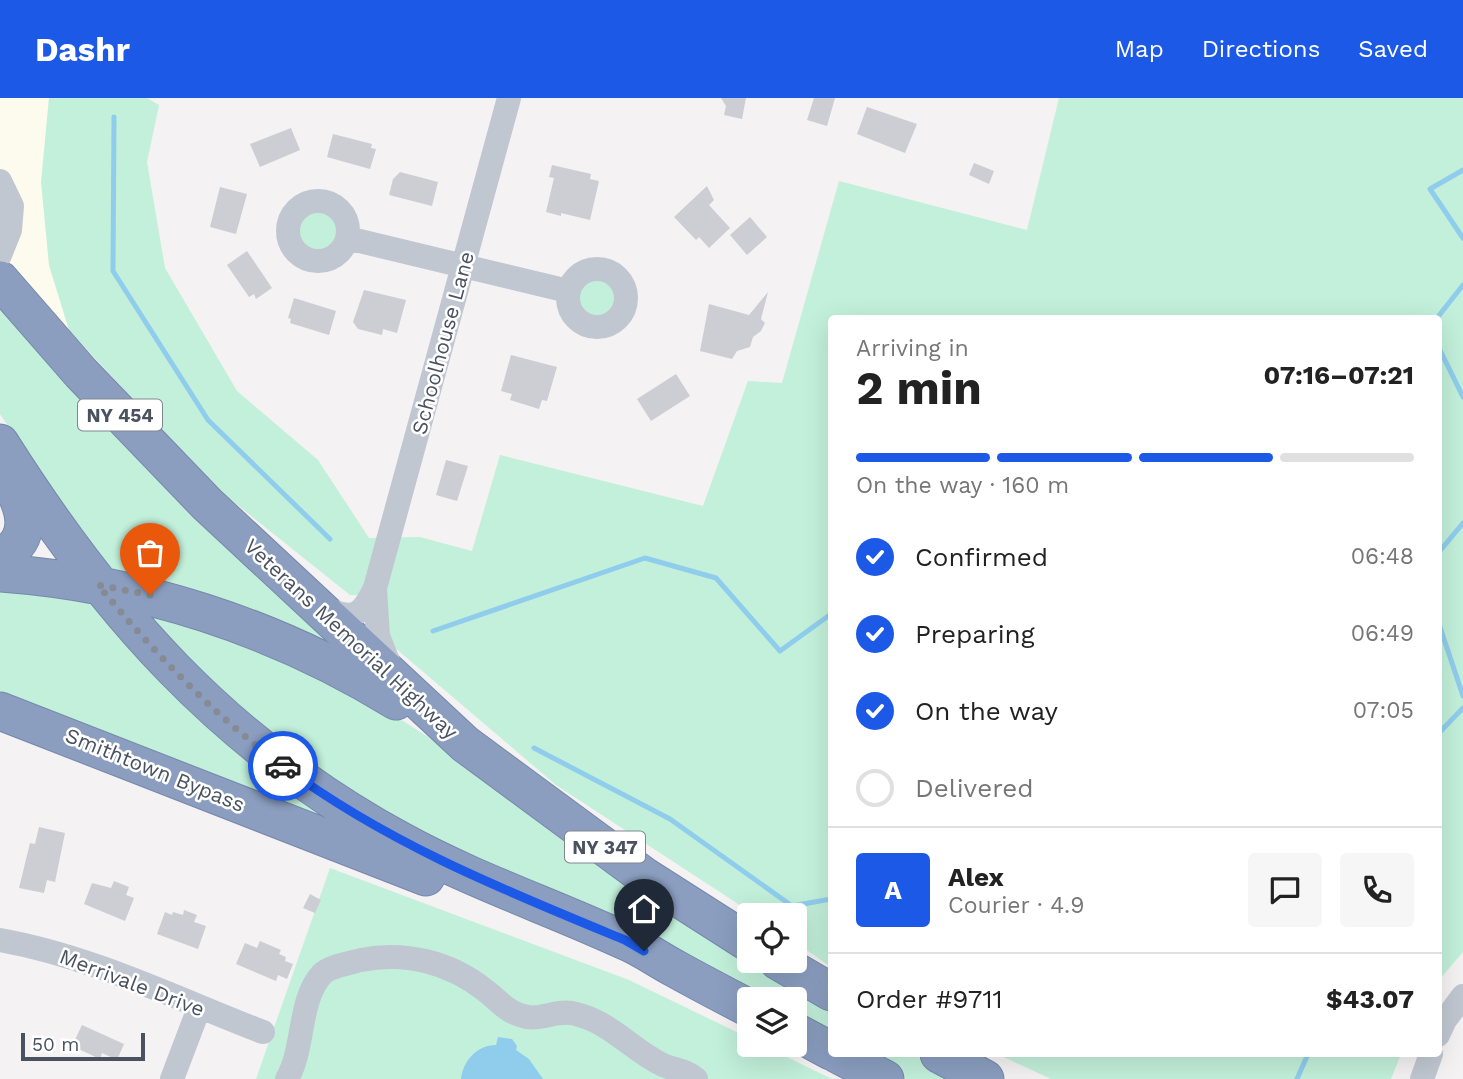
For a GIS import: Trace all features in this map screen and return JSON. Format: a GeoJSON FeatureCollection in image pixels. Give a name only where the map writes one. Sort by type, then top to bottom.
{"type":"FeatureCollection","features":[{"type":"Feature","properties":{"kind":"highway","name":"Veterans Memorial Highway"},"geometry":{"type":"LineString","coordinates":[[0,280],[81,373],[163,460],[309,601],[465,744],[636,870],[737,935]]}},
{"type":"Feature","properties":{"kind":"highway"},"geometry":{"type":"LineString","coordinates":[[0,443],[34,496],[98,585],[148,644],[204,701],[252,743],[355,814],[423,852],[474,877],[625,940],[737,1002]]}},
{"type":"Feature","properties":{"kind":"highway"},"geometry":{"type":"LineString","coordinates":[[0,467],[22,504],[25,522],[15,547],[0,557]]}},
{"type":"Feature","properties":{"kind":"highway","name":"NY 347"},"geometry":{"type":"LineString","coordinates":[[0,573],[98,585],[178,603],[279,641],[361,681],[465,744]]}},
{"type":"Feature","properties":{"kind":"highway","name":"Smithtown Bypass"},"geometry":{"type":"LineString","coordinates":[[2,718],[701,984]]}},
{"type":"Feature","properties":{"kind":"highway"},"geometry":{"type":"LineString","coordinates":[[799,973],[828,990]]}},
{"type":"Feature","properties":{"kind":"highway"},"geometry":{"type":"LineString","coordinates":[[807,1038],[828,1049]]}},
{"type":"Feature","properties":{"kind":"highway"},"geometry":{"type":"LineString","coordinates":[[843,1057],[885,1079]]}},
{"type":"Feature","properties":{"kind":"highway"},"geometry":{"type":"LineString","coordinates":[[945,1057],[985,1079]]}},
{"type":"Feature","properties":{"kind":"street","name":"Schoolhouse Lane"},"geometry":{"type":"LineString","coordinates":[[309,601],[331,611],[352,615],[363,610],[375,588],[509,98]]}},
{"type":"Feature","properties":{"kind":"street"},"geometry":{"type":"LineString","coordinates":[[0,181],[12,206],[10,230],[0,255]]}},
{"type":"Feature","properties":{"kind":"street"},"geometry":{"type":"LineString","coordinates":[[347,238],[568,291]]}},
{"type":"Feature","properties":{"kind":"street","name":"Schoolhouse Lane"},"geometry":{"type":"LineString","coordinates":[[375,588],[379,636],[394,680]]}},
{"type":"Feature","properties":{"kind":"street","name":"Merrivale Drive"},"geometry":{"type":"LineString","coordinates":[[0,940],[84,962],[263,1032]]}},
{"type":"Feature","properties":{"kind":"street"},"geometry":{"type":"LineString","coordinates":[[287,1079],[296,1058],[310,992],[323,972],[366,959],[403,956],[432,962],[466,978],[519,1015],[537,1019],[560,1012],[576,1013],[602,1023],[664,1065],[688,1072],[696,1079]]}},
{"type":"Feature","properties":{"kind":"street"},"geometry":{"type":"LineString","coordinates":[[1442,1026],[1463,996]]}},
{"type":"Feature","properties":{"kind":"street"},"geometry":{"type":"LineString","coordinates":[[172,1079],[199,1007]]}},
{"type":"Feature","properties":{"kind":"street"},"geometry":{"type":"LineString","coordinates":[[1422,1079],[1430,1057]]}},
{"type":"Feature","properties":{"kind":"shaded area"},"geometry":{"type":"Polygon","coordinates":[[[0,98],[49,98],[42,182],[49,265],[69,330],[0,255],[0,98]]]}},
{"type":"Feature","properties":{"kind":"green space"},"geometry":{"type":"Polygon","coordinates":[[[49,98],[147,98],[159,105],[147,162],[165,268],[237,391],[318,460],[369,538],[420,537],[472,551],[500,455],[703,506],[748,381],[782,383],[839,181],[1027,230],[1059,98],[1463,98],[1463,952],[1442,976],[1442,315],[828,315],[828,965],[807,950],[807,903],[737,903],[556,785],[387,641],[378,596],[350,595],[210,483],[69,330],[49,265],[41,182],[49,98]]]}},
{"type":"Feature","properties":{"kind":"green space"},"geometry":{"type":"Polygon","coordinates":[[[318,206],[336,213],[343,231],[336,249],[318,256],[300,249],[293,231],[300,213],[318,206]]]}},
{"type":"Feature","properties":{"kind":"green space"},"geometry":{"type":"Polygon","coordinates":[[[596,275],[612,282],[619,298],[612,314],[596,321],[580,314],[573,298],[580,282],[596,275]]]}},
{"type":"Feature","properties":{"kind":"green space"},"geometry":{"type":"Polygon","coordinates":[[[0,299],[344,652],[186,586],[102,566],[0,414],[0,299]]]}},
{"type":"Feature","properties":{"kind":"green space"},"geometry":{"type":"Polygon","coordinates":[[[0,586],[80,592],[156,677],[253,764],[361,839],[0,702],[0,586]]]}},
{"type":"Feature","properties":{"kind":"green space"},"geometry":{"type":"Polygon","coordinates":[[[125,600],[248,641],[372,701],[456,755],[600,868],[737,953],[737,973],[769,973],[794,987],[737,987],[737,992],[408,828],[298,758],[224,700],[125,600]]]}},
{"type":"Feature","properties":{"kind":"green space"},"geometry":{"type":"Polygon","coordinates":[[[330,868],[629,980],[737,1032],[737,1057],[787,1057],[832,1079],[256,1079],[330,868]]]}},
{"type":"Feature","properties":{"kind":"green space"},"geometry":{"type":"Polygon","coordinates":[[[807,994],[828,1006],[828,1039],[807,1028],[807,994]]]}},
{"type":"Feature","properties":{"kind":"green space"},"geometry":{"type":"Polygon","coordinates":[[[863,1057],[917,1057],[957,1079],[907,1079],[863,1057]]]}},
{"type":"Feature","properties":{"kind":"green space"},"geometry":{"type":"Polygon","coordinates":[[[1003,1057],[1400,1057],[1391,1079],[1051,1079],[1003,1057]]]}},
{"type":"Feature","properties":{"kind":"water"},"geometry":{"type":"Polygon","coordinates":[[[498,1037],[512,1039],[517,1046],[516,1050],[529,1059],[543,1079],[461,1079],[472,1055],[483,1048],[496,1045],[498,1037]]]}},
{"type":"Feature","properties":{"kind":"building"},"geometry":{"type":"Polygon","coordinates":[[[721,98],[746,98],[742,119],[724,115],[726,106],[721,98]]]}},
{"type":"Feature","properties":{"kind":"building"},"geometry":{"type":"Polygon","coordinates":[[[814,98],[835,98],[827,126],[807,120],[814,98]]]}},
{"type":"Feature","properties":{"kind":"building"},"geometry":{"type":"Polygon","coordinates":[[[867,107],[917,124],[905,153],[857,134],[867,107]]]}},
{"type":"Feature","properties":{"kind":"building"},"geometry":{"type":"Polygon","coordinates":[[[291,128],[300,150],[260,167],[250,144],[291,128]]]}},
{"type":"Feature","properties":{"kind":"building"},"geometry":{"type":"Polygon","coordinates":[[[333,134],[372,144],[371,148],[376,149],[370,169],[327,157],[333,134]]]}},
{"type":"Feature","properties":{"kind":"building"},"geometry":{"type":"Polygon","coordinates":[[[974,163],[994,171],[989,184],[969,175],[974,163]]]}},
{"type":"Feature","properties":{"kind":"building"},"geometry":{"type":"Polygon","coordinates":[[[552,165],[591,174],[590,179],[599,181],[590,220],[546,212],[554,178],[549,177],[552,165]]]}},
{"type":"Feature","properties":{"kind":"building"},"geometry":{"type":"Polygon","coordinates":[[[400,172],[438,182],[432,206],[389,195],[393,179],[400,172]]]}},
{"type":"Feature","properties":{"kind":"building"},"geometry":{"type":"Polygon","coordinates":[[[707,186],[714,200],[709,205],[730,228],[709,248],[699,237],[696,240],[674,217],[707,186]]]}},
{"type":"Feature","properties":{"kind":"building"},"geometry":{"type":"Polygon","coordinates":[[[220,187],[247,194],[236,234],[210,227],[220,187]]]}},
{"type":"Feature","properties":{"kind":"building"},"geometry":{"type":"Polygon","coordinates":[[[750,217],[767,237],[747,255],[730,235],[750,217]]]}},
{"type":"Feature","properties":{"kind":"building"},"geometry":{"type":"Polygon","coordinates":[[[247,251],[272,288],[256,299],[254,294],[249,297],[227,265],[247,251]]]}},
{"type":"Feature","properties":{"kind":"building"},"geometry":{"type":"Polygon","coordinates":[[[364,290],[406,300],[397,333],[383,329],[382,335],[358,329],[353,322],[364,290]]]}},
{"type":"Feature","properties":{"kind":"building"},"geometry":{"type":"Polygon","coordinates":[[[768,292],[761,319],[765,323],[761,331],[753,337],[750,347],[737,351],[732,359],[700,351],[709,304],[749,315],[768,292]]]}},
{"type":"Feature","properties":{"kind":"building"},"geometry":{"type":"Polygon","coordinates":[[[294,298],[336,311],[329,335],[290,323],[291,319],[288,318],[294,298]]]}},
{"type":"Feature","properties":{"kind":"building"},"geometry":{"type":"Polygon","coordinates":[[[511,355],[557,367],[547,401],[542,400],[539,409],[510,400],[512,394],[501,391],[511,355]]]}},
{"type":"Feature","properties":{"kind":"building"},"geometry":{"type":"Polygon","coordinates":[[[676,374],[690,396],[651,421],[637,399],[676,374]]]}},
{"type":"Feature","properties":{"kind":"building"},"geometry":{"type":"Polygon","coordinates":[[[446,460],[468,466],[457,501],[436,495],[446,460]]]}},
{"type":"Feature","properties":{"kind":"building"},"geometry":{"type":"Polygon","coordinates":[[[39,827],[65,833],[55,882],[47,880],[44,893],[19,888],[30,843],[35,844],[39,827]]]}},
{"type":"Feature","properties":{"kind":"building"},"geometry":{"type":"Polygon","coordinates":[[[114,881],[129,887],[126,895],[134,898],[125,921],[84,904],[92,883],[111,888],[114,881]]]}},
{"type":"Feature","properties":{"kind":"building"},"geometry":{"type":"Polygon","coordinates":[[[310,894],[321,900],[315,913],[303,908],[310,894]]]}},
{"type":"Feature","properties":{"kind":"building"},"geometry":{"type":"Polygon","coordinates":[[[184,910],[197,915],[194,922],[206,926],[198,949],[157,934],[165,912],[183,915],[184,910]]]}},
{"type":"Feature","properties":{"kind":"building"},"geometry":{"type":"Polygon","coordinates":[[[260,941],[281,950],[279,954],[286,957],[285,961],[293,964],[287,979],[278,975],[276,981],[236,964],[245,943],[257,948],[260,941]]]}},
{"type":"Feature","properties":{"kind":"building"},"geometry":{"type":"Polygon","coordinates":[[[82,1025],[124,1044],[117,1060],[102,1053],[100,1059],[72,1046],[82,1025]]]}},
{"type":"Feature","properties":{"kind":"waterway"},"geometry":{"type":"LineString","coordinates":[[114,117],[113,271],[208,420],[330,539]]}},
{"type":"Feature","properties":{"kind":"waterway"},"geometry":{"type":"LineString","coordinates":[[1463,170],[1430,189],[1463,238]]}},
{"type":"Feature","properties":{"kind":"waterway"},"geometry":{"type":"LineString","coordinates":[[1439,315],[1463,285]]}},
{"type":"Feature","properties":{"kind":"waterway"},"geometry":{"type":"LineString","coordinates":[[1442,354],[1463,397]]}},
{"type":"Feature","properties":{"kind":"waterway"},"geometry":{"type":"LineString","coordinates":[[1442,548],[1463,523]]}},
{"type":"Feature","properties":{"kind":"waterway"},"geometry":{"type":"LineString","coordinates":[[433,631],[645,558],[716,578],[780,651],[828,616]]}},
{"type":"Feature","properties":{"kind":"waterway"},"geometry":{"type":"LineString","coordinates":[[1442,633],[1463,696]]}},
{"type":"Feature","properties":{"kind":"waterway"},"geometry":{"type":"LineString","coordinates":[[1442,730],[1463,708]]}},
{"type":"Feature","properties":{"kind":"waterway"},"geometry":{"type":"LineString","coordinates":[[534,748],[670,819],[792,906],[828,900]]}},
{"type":"Feature","properties":{"kind":"waterway"},"geometry":{"type":"LineString","coordinates":[[1297,1079],[1307,1057]]}},
{"type":"Feature","properties":{"kind":"way so far"},"geometry":{"type":"LineString","coordinates":[[150,595],[98,585],[162,659],[204,701],[237,731],[283,766]]}},
{"type":"Feature","properties":{"kind":"route"},"geometry":{"type":"LineString","coordinates":[[283,766],[400,841],[474,877],[625,940],[644,951]]}}]}
